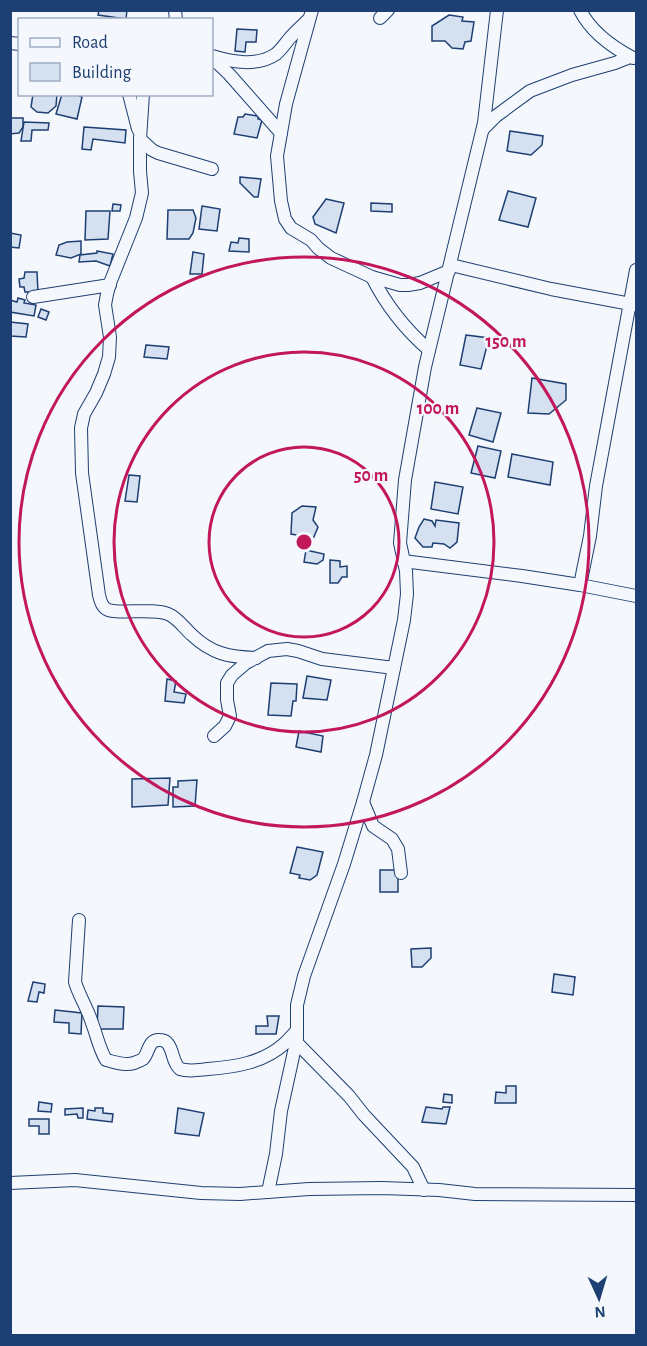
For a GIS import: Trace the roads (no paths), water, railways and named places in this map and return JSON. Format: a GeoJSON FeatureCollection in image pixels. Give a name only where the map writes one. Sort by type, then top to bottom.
{"type":"FeatureCollection","features":[{"type":"Feature","properties":{"kind":"street"},"geometry":{"type":"LineString","coordinates":[[268,1192],[296,1036],[297,1005],[304,976],[344,864],[363,802],[376,755],[404,620],[407,594],[406,571],[400,543],[405,480],[429,350],[483,129],[497,10]]}},
{"type":"Feature","properties":{"kind":"street"},"geometry":{"type":"LineString","coordinates":[[580,10],[586,22],[600,36],[633,59]]}},
{"type":"Feature","properties":{"kind":"street"},"geometry":{"type":"LineString","coordinates":[[213,57],[247,62],[260,61],[277,53],[311,14]]}},
{"type":"Feature","properties":{"kind":"street"},"geometry":{"type":"LineString","coordinates":[[311,14],[286,104],[277,156],[280,201],[285,219],[291,228],[311,240],[331,258],[372,277],[400,285],[420,283],[450,268],[633,305]]}},
{"type":"Feature","properties":{"kind":"street"},"geometry":{"type":"LineString","coordinates":[[213,58],[281,133]]}},
{"type":"Feature","properties":{"kind":"street"},"geometry":{"type":"LineString","coordinates":[[483,129],[496,116],[530,91],[572,75],[633,59]]}},
{"type":"Feature","properties":{"kind":"street"},"geometry":{"type":"LineString","coordinates":[[129,96],[140,138],[152,150],[212,169]]}},
{"type":"Feature","properties":{"kind":"street"},"geometry":{"type":"LineString","coordinates":[[143,96],[140,138],[142,193],[136,218],[110,285],[105,305],[110,337],[109,357],[96,393],[84,414],[81,428],[85,497],[99,595],[101,603],[110,612],[153,610],[168,614],[179,621],[203,645],[216,652],[236,657],[255,658]]}},
{"type":"Feature","properties":{"kind":"street"},"geometry":{"type":"LineString","coordinates":[[580,585],[590,536],[596,486],[633,305],[636,270]]}},
{"type":"Feature","properties":{"kind":"street"},"geometry":{"type":"LineString","coordinates":[[372,277],[385,302],[419,342],[429,350]]}},
{"type":"Feature","properties":{"kind":"street"},"geometry":{"type":"LineString","coordinates":[[33,297],[110,285]]}},
{"type":"Feature","properties":{"kind":"street"},"geometry":{"type":"LineString","coordinates":[[403,561],[580,585],[636,596]]}},
{"type":"Feature","properties":{"kind":"street"},"geometry":{"type":"LineString","coordinates":[[214,736],[225,726],[230,716],[227,683],[232,675],[246,663],[268,651],[287,649],[322,659],[394,668]]}},
{"type":"Feature","properties":{"kind":"street"},"geometry":{"type":"LineString","coordinates":[[363,802],[373,826],[392,839],[398,849],[401,873]]}},
{"type":"Feature","properties":{"kind":"street"},"geometry":{"type":"LineString","coordinates":[[79,920],[75,981],[106,1060],[122,1064],[134,1063],[144,1058],[154,1040],[159,1040],[166,1041],[169,1045],[175,1063],[180,1069],[193,1071],[225,1068],[268,1055],[296,1036]]}},
{"type":"Feature","properties":{"kind":"street"},"geometry":{"type":"LineString","coordinates":[[296,1036],[364,1115],[413,1167],[423,1190]]}},
{"type":"Feature","properties":{"kind":"street"},"geometry":{"type":"LineString","coordinates":[[10,1184],[75,1180],[201,1193],[240,1194],[309,1189],[636,1195]]}}]}
